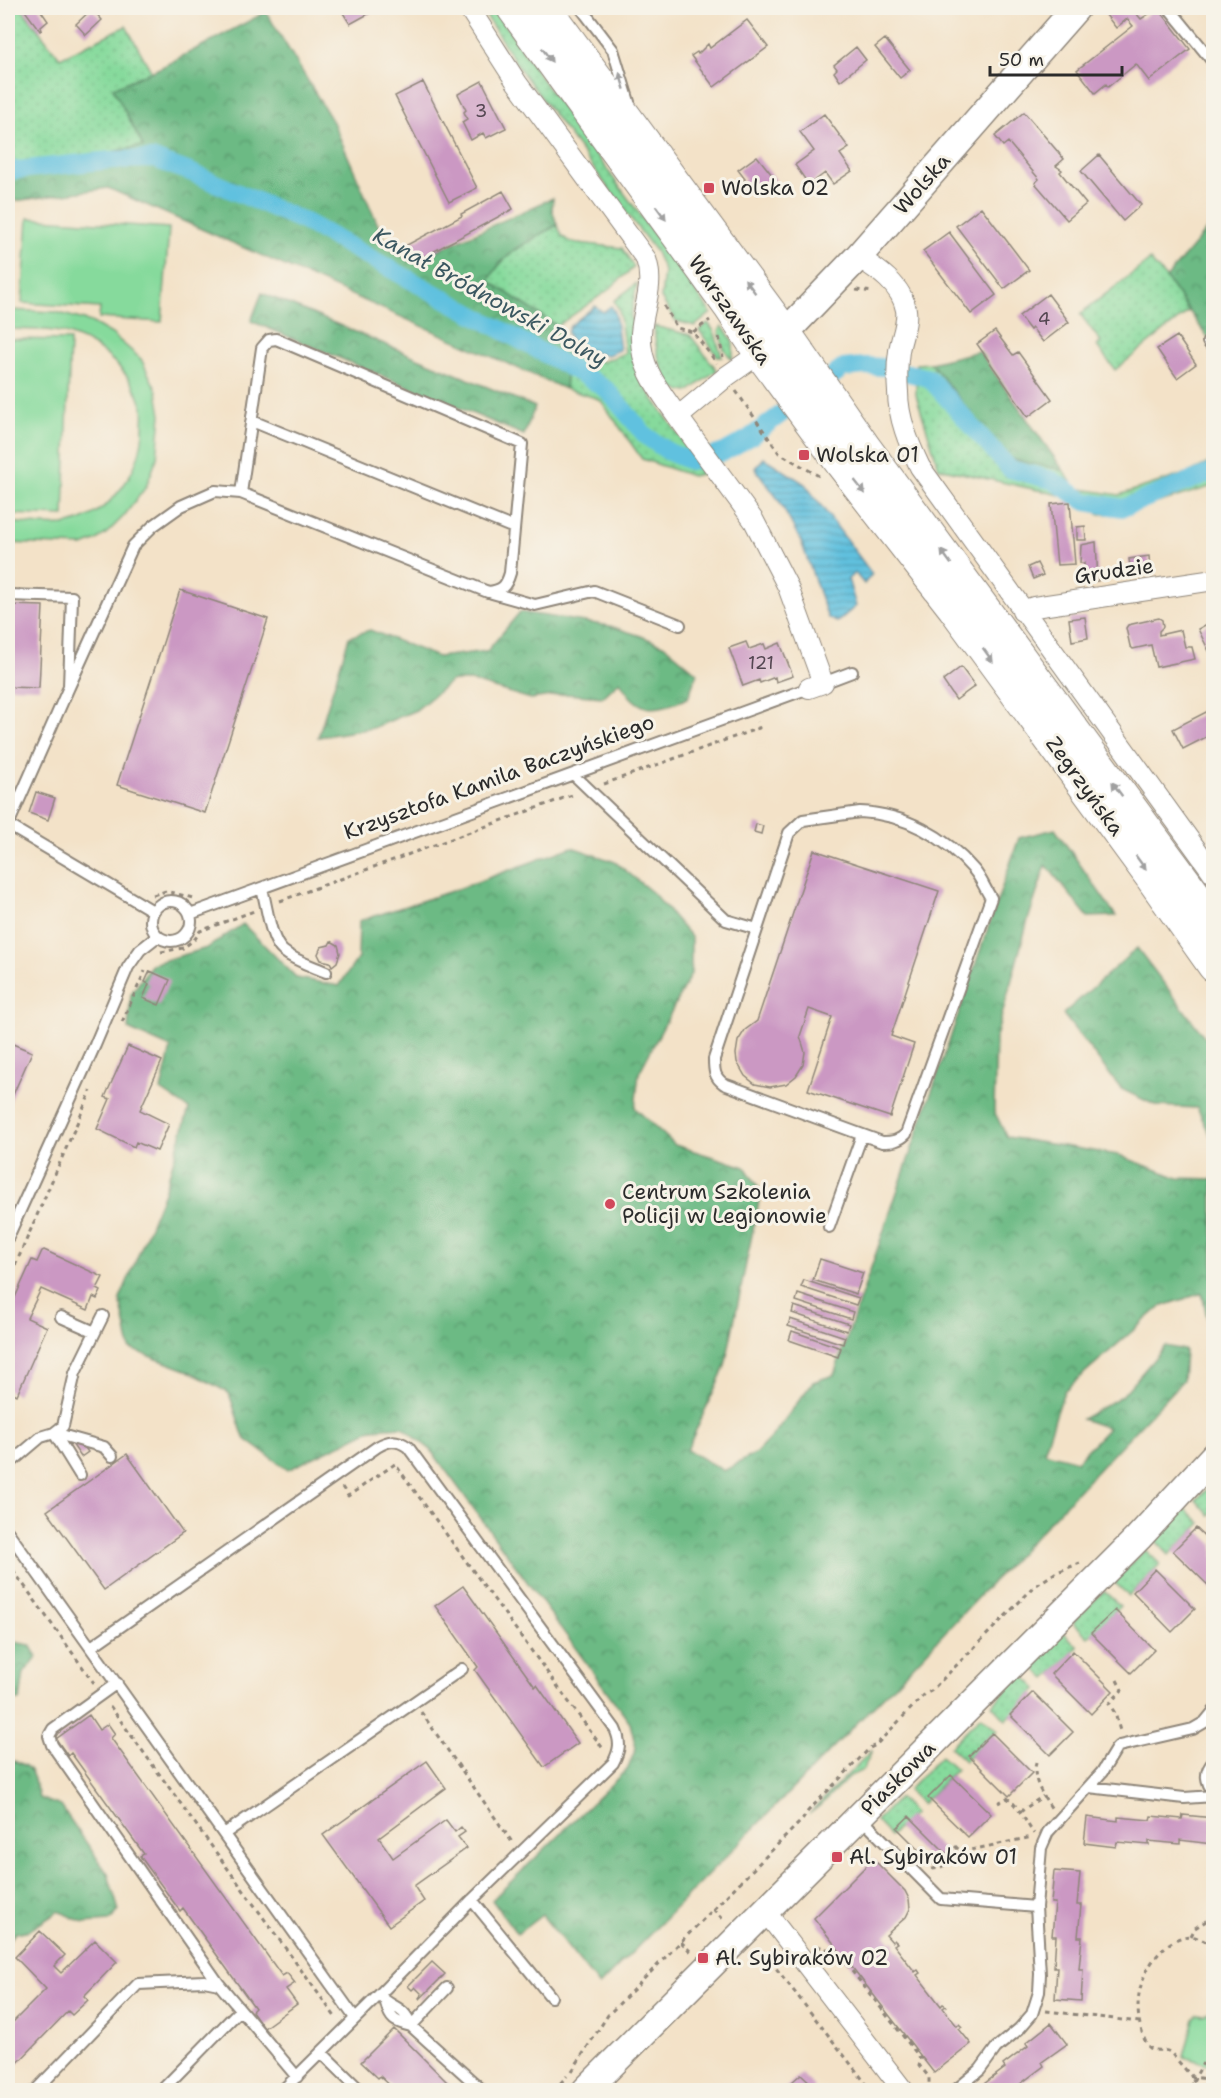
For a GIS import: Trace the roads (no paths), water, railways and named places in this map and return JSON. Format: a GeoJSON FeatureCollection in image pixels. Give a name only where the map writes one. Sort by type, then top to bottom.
{"type":"FeatureCollection","features":[{"type":"Feature","properties":{"kind":"main road","name":"Warszawska"},"geometry":{"type":"LineString","coordinates":[[513,8],[784,385],[823,415],[967,606]]}},
{"type":"Feature","properties":{"kind":"main road","name":"Warszawska"},"geometry":{"type":"LineString","coordinates":[[544,8],[806,363],[823,415]]}},
{"type":"Feature","properties":{"kind":"main road","name":"Zegrzyńska"},"geometry":{"type":"LineString","coordinates":[[967,606],[1214,921]]}},
{"type":"Feature","properties":{"kind":"main road","name":"Zegrzyńska"},"geometry":{"type":"LineString","coordinates":[[967,606],[1214,966]]}},
{"type":"Feature","properties":{"kind":"street"},"geometry":{"type":"LineString","coordinates":[[469,8],[517,83],[646,259],[650,270],[651,286],[641,335],[644,360],[650,375],[678,417],[754,521],[788,587],[816,686]]}},
{"type":"Feature","properties":{"kind":"street","name":"Wolska"},"geometry":{"type":"LineString","coordinates":[[760,353],[785,333],[858,257],[1076,8]]}},
{"type":"Feature","properties":{"kind":"street"},"geometry":{"type":"LineString","coordinates":[[858,257],[889,279],[900,294],[906,309],[899,352],[897,392],[909,443],[920,467],[1214,874]]}},
{"type":"Feature","properties":{"kind":"street"},"geometry":{"type":"LineString","coordinates":[[678,417],[727,376],[760,353]]}},
{"type":"Feature","properties":{"kind":"street","name":"Grudzie"},"geometry":{"type":"LineString","coordinates":[[1022,611],[1034,606],[1214,580]]}},
{"type":"Feature","properties":{"kind":"street","name":"Piaskowa"},"geometry":{"type":"LineString","coordinates":[[586,2091],[1138,1538],[1212,1460]]}},
{"type":"Feature","properties":{"kind":"street"},"geometry":{"type":"LineString","coordinates":[[765,1911],[903,2091]]}},
{"type":"Feature","properties":{"kind":"lane"},"geometry":{"type":"LineString","coordinates":[[581,8],[613,50],[639,136]]}},
{"type":"Feature","properties":{"kind":"lane"},"geometry":{"type":"LineString","coordinates":[[1168,8],[1214,63]]}},
{"type":"Feature","properties":{"kind":"lane"},"geometry":{"type":"LineString","coordinates":[[241,493],[262,348],[269,340],[276,339],[522,444],[507,584],[500,591],[488,592]]}},
{"type":"Feature","properties":{"kind":"lane"},"geometry":{"type":"LineString","coordinates":[[252,421],[514,528]]}},
{"type":"Feature","properties":{"kind":"lane"},"geometry":{"type":"LineString","coordinates":[[153,911],[8,825],[133,546],[153,526],[181,506],[215,491],[241,493],[488,592],[535,605],[594,591],[680,625]]}},
{"type":"Feature","properties":{"kind":"lane"},"geometry":{"type":"LineString","coordinates":[[8,595],[72,597],[69,687]]}},
{"type":"Feature","properties":{"kind":"lane","name":"Krzysztofa Kamila Baczyńskiego"},"geometry":{"type":"LineString","coordinates":[[190,914],[852,672]]}},
{"type":"Feature","properties":{"kind":"lane"},"geometry":{"type":"LineString","coordinates":[[574,775],[726,920],[757,929]]}},
{"type":"Feature","properties":{"kind":"lane"},"geometry":{"type":"LineString","coordinates":[[860,813],[880,813],[898,818],[939,838],[975,870],[991,898],[906,1134],[901,1139],[882,1142],[724,1084],[716,1078],[714,1059],[757,929],[789,833],[803,820],[860,813]]}},
{"type":"Feature","properties":{"kind":"lane"},"geometry":{"type":"LineString","coordinates":[[262,889],[275,940],[281,950],[293,958],[326,972]]}},
{"type":"Feature","properties":{"kind":"lane"},"geometry":{"type":"LineString","coordinates":[[169,901],[182,904],[190,914],[189,929],[179,940],[172,941],[158,936],[151,925],[153,911],[169,901]]}},
{"type":"Feature","properties":{"kind":"lane"},"geometry":{"type":"LineString","coordinates":[[8,1237],[95,1046],[128,967],[140,950],[158,936]]}},
{"type":"Feature","properties":{"kind":"lane"},"geometry":{"type":"LineString","coordinates":[[829,1227],[862,1135]]}},
{"type":"Feature","properties":{"kind":"lane"},"geometry":{"type":"LineString","coordinates":[[8,1464],[41,1437],[63,1426],[75,1373],[103,1316]]}},
{"type":"Feature","properties":{"kind":"lane"},"geometry":{"type":"LineString","coordinates":[[61,1317],[95,1332]]}},
{"type":"Feature","properties":{"kind":"lane"},"geometry":{"type":"LineString","coordinates":[[54,1432],[104,1447],[112,1456]]}},
{"type":"Feature","properties":{"kind":"lane"},"geometry":{"type":"LineString","coordinates":[[54,1432],[80,1475]]}},
{"type":"Feature","properties":{"kind":"lane"},"geometry":{"type":"LineString","coordinates":[[91,1647],[388,1441],[399,1442],[408,1447],[615,1729],[619,1738],[619,1752],[614,1763],[471,1900],[383,1999],[355,2018],[283,2091]]}},
{"type":"Feature","properties":{"kind":"lane"},"geometry":{"type":"LineString","coordinates":[[8,1532],[355,2018]]}},
{"type":"Feature","properties":{"kind":"lane"},"geometry":{"type":"LineString","coordinates":[[224,1834],[462,1669]]}},
{"type":"Feature","properties":{"kind":"lane"},"geometry":{"type":"LineString","coordinates":[[117,1683],[53,1729],[49,1736],[52,1745],[219,1984],[297,2077]]}},
{"type":"Feature","properties":{"kind":"lane"},"geometry":{"type":"LineString","coordinates":[[956,2091],[980,2070],[996,2048],[1019,2029],[1034,2009],[1039,1992],[1040,1974],[1036,1907],[1043,1842],[1061,1816],[1102,1772],[1113,1752],[1123,1745],[1193,1729],[1205,1722],[1214,1711]]}},
{"type":"Feature","properties":{"kind":"lane"},"geometry":{"type":"LineString","coordinates":[[1089,1787],[1184,1798],[1214,1795],[1206,1782],[1206,1772],[1214,1761]]}},
{"type":"Feature","properties":{"kind":"lane"},"geometry":{"type":"LineString","coordinates":[[860,1817],[941,1899],[1036,1907]]}},
{"type":"Feature","properties":{"kind":"lane"},"geometry":{"type":"LineString","coordinates":[[471,1900],[551,1998]]}},
{"type":"Feature","properties":{"kind":"lane"},"geometry":{"type":"LineString","coordinates":[[36,2091],[138,1984],[204,1981],[219,1984]]}},
{"type":"Feature","properties":{"kind":"lane"},"geometry":{"type":"LineString","coordinates":[[411,2026],[447,1988]]}},
{"type":"Feature","properties":{"kind":"lane"},"geometry":{"type":"LineString","coordinates":[[383,1999],[408,2016],[411,2026],[482,2091]]}},
{"type":"Feature","properties":{"kind":"lane"},"geometry":{"type":"LineString","coordinates":[[162,2091],[240,2010]]}},
{"type":"Feature","properties":{"kind":"lane"},"geometry":{"type":"LineString","coordinates":[[321,2052],[360,2091]]}},
{"type":"Feature","properties":{"kind":"water"},"geometry":{"type":"Polygon","coordinates":[[[595,306],[603,312],[611,306],[615,312],[620,350],[607,355],[589,351],[578,346],[567,333],[570,326],[595,306]]]}},
{"type":"Feature","properties":{"kind":"water"},"geometry":{"type":"Polygon","coordinates":[[[764,458],[805,484],[872,574],[864,584],[855,573],[848,579],[856,606],[837,622],[828,618],[801,541],[778,499],[755,468],[764,458]]]}},
{"type":"Feature","properties":{"kind":"waterway","name":"Kanał Bródnowski Dolny"},"geometry":{"type":"LineString","coordinates":[[8,171],[112,160],[154,159],[190,172],[305,222],[587,377],[607,390],[646,436],[669,452],[690,461],[724,452],[749,438],[843,368],[866,366],[883,367],[929,378],[1010,469],[1052,480],[1086,502],[1123,508],[1214,471]]}},
{"type":"Feature","properties":{"kind":"place","name":"Wolska 02"},"geometry":{"type":"Point","coordinates":[709,188]}},
{"type":"Feature","properties":{"kind":"place","name":"Wolska 01"},"geometry":{"type":"Point","coordinates":[804,455]}},
{"type":"Feature","properties":{"kind":"place","name":"Centrum Szkolenia Policji w Legionowie"},"geometry":{"type":"Point","coordinates":[610,1204]}},
{"type":"Feature","properties":{"kind":"place","name":"Al. Sybiraków 01"},"geometry":{"type":"Point","coordinates":[837,1857]}},
{"type":"Feature","properties":{"kind":"place","name":"Al. Sybiraków 02"},"geometry":{"type":"Point","coordinates":[703,1958]}}]}
